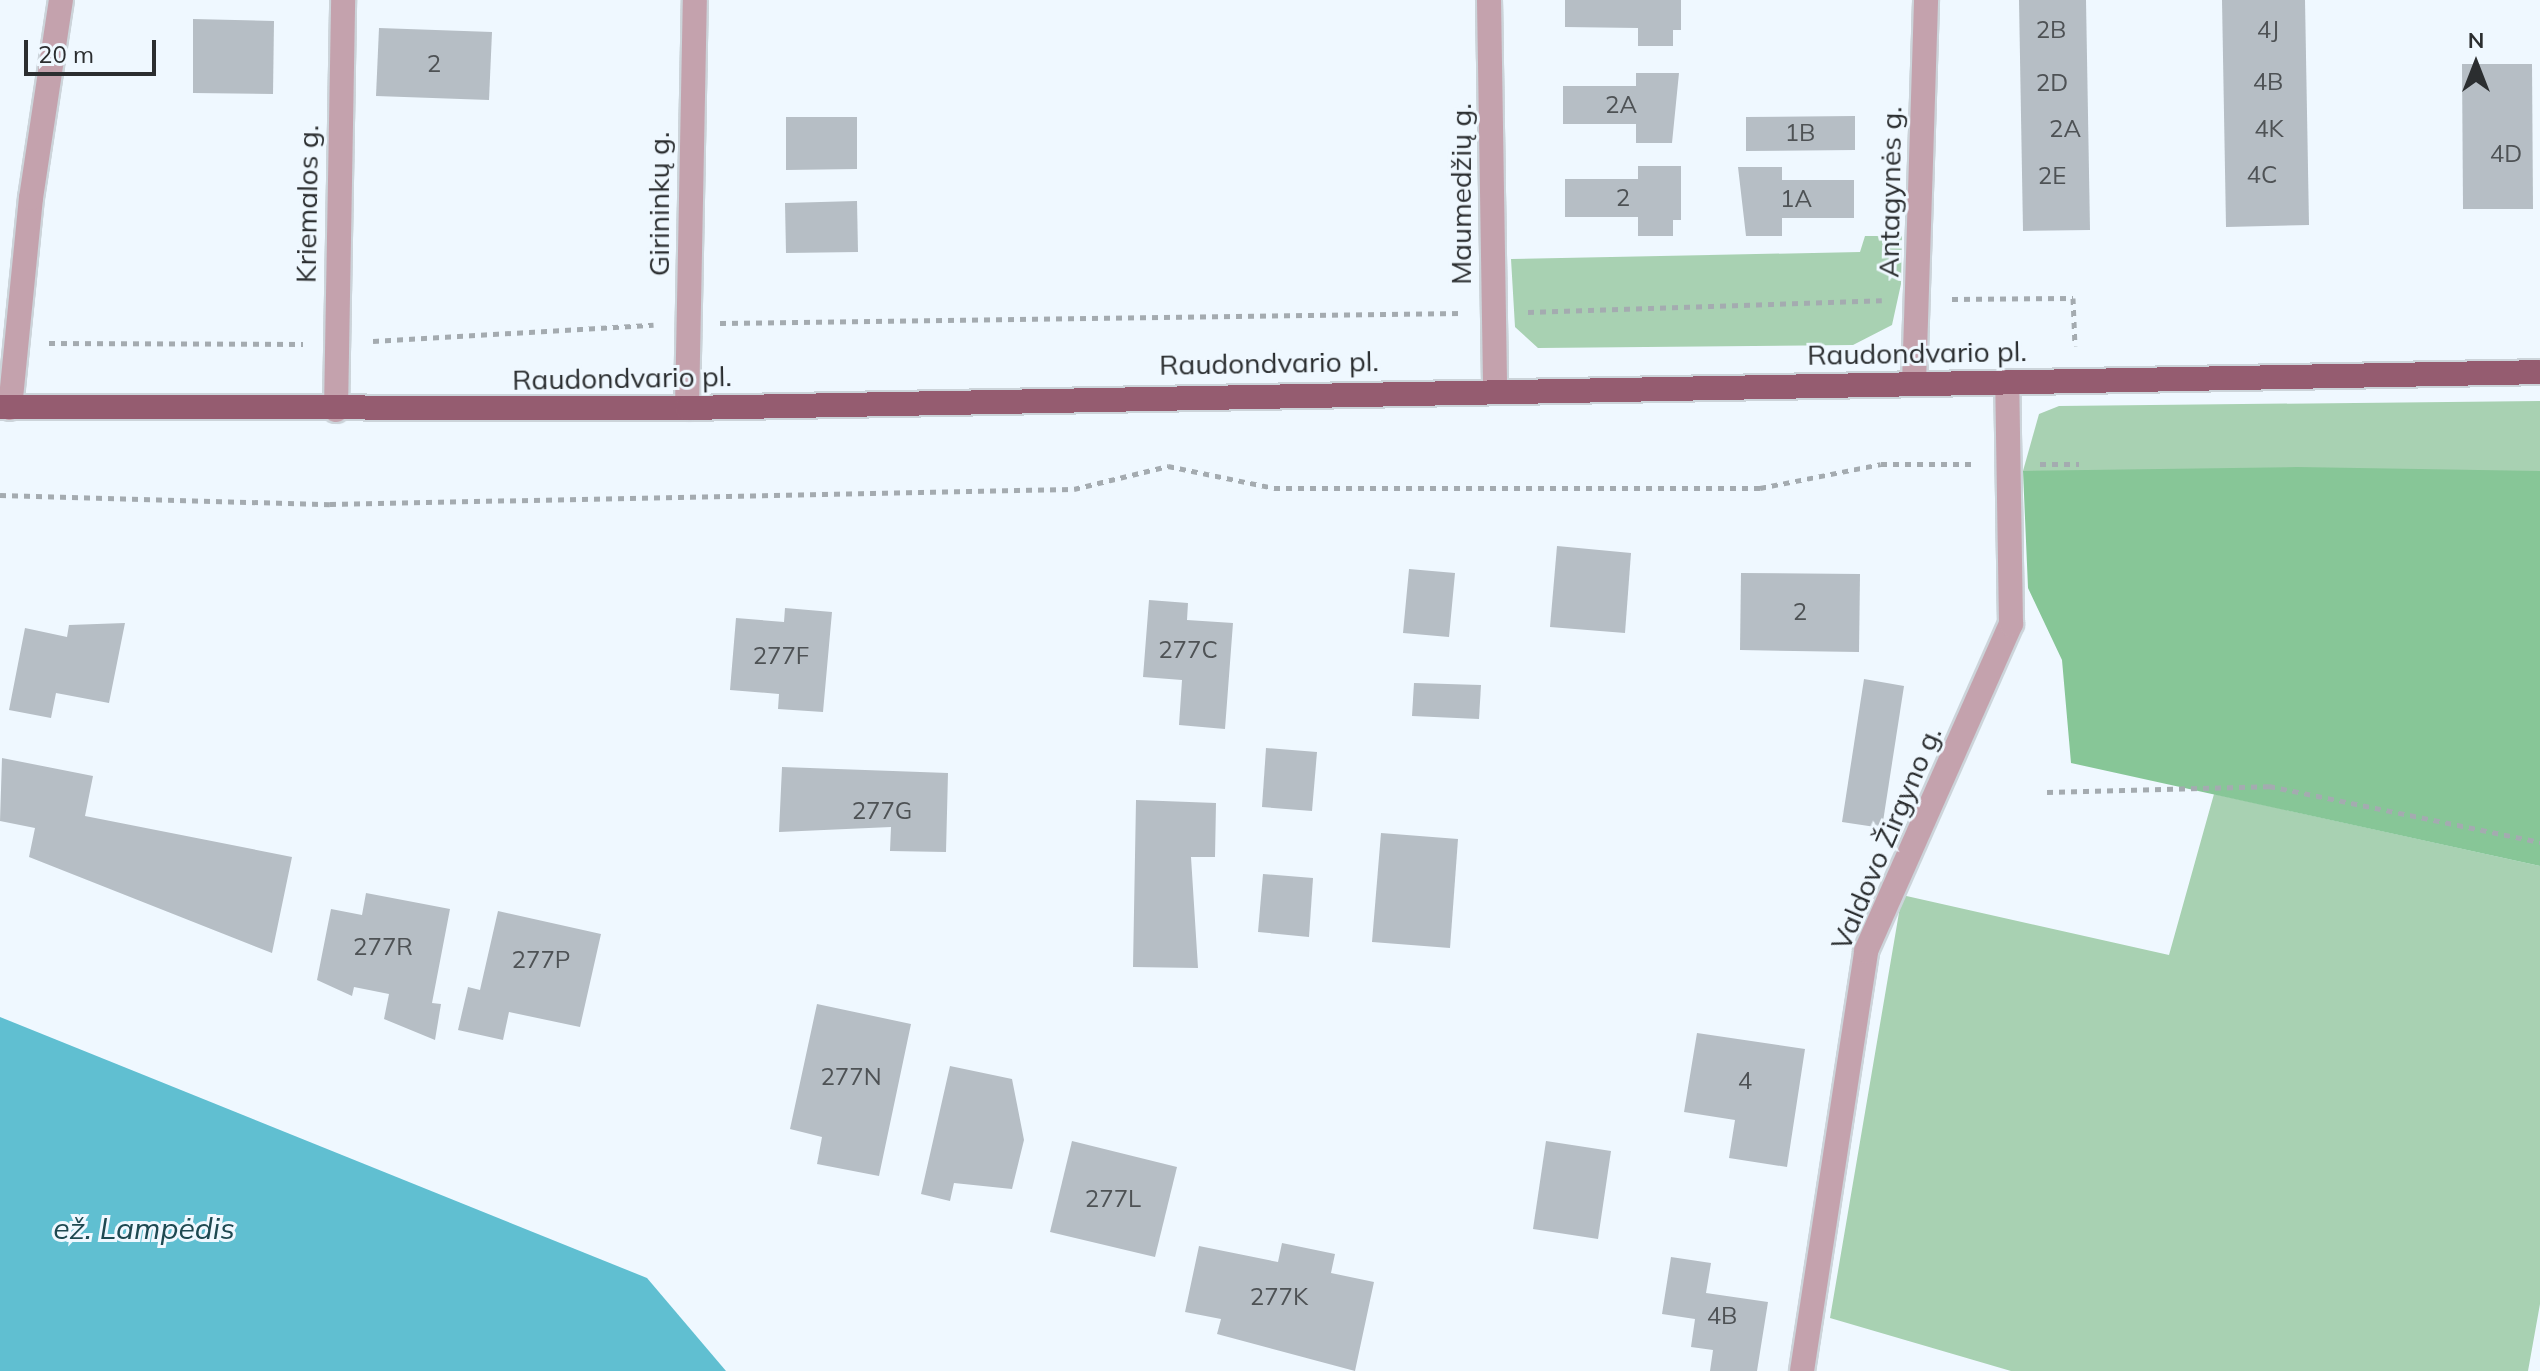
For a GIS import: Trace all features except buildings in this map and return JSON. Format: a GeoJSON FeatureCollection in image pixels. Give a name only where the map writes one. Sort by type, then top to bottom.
{"type":"FeatureCollection","features":[{"type":"Feature","properties":{"kind":"main road","name":"Raudondvario pl."},"geometry":{"type":"LineString","coordinates":[[5,408],[687,408],[1495,388],[1914,384],[2540,372]]}},
{"type":"Feature","properties":{"kind":"street"},"geometry":{"type":"LineString","coordinates":[[5,408],[17,342],[61,0]]}},
{"type":"Feature","properties":{"kind":"street","name":"Kriemalos g."},"geometry":{"type":"LineString","coordinates":[[336,410],[343,0]]}},
{"type":"Feature","properties":{"kind":"street","name":"Girininkų g."},"geometry":{"type":"LineString","coordinates":[[687,408],[695,0]]}},
{"type":"Feature","properties":{"kind":"street","name":"Maumedžių g."},"geometry":{"type":"LineString","coordinates":[[1489,0],[1495,388]]}},
{"type":"Feature","properties":{"kind":"street","name":"Antagynės g."},"geometry":{"type":"LineString","coordinates":[[1914,384],[1926,0]]}},
{"type":"Feature","properties":{"kind":"street","name":"Valdovo Žirgyno g."},"geometry":{"type":"LineString","coordinates":[[1802,1371],[1866,951],[2011,624],[2007,382]]}},
{"type":"Feature","properties":{"kind":"path"},"geometry":{"type":"LineString","coordinates":[[17,342],[181,348],[335,343],[688,323],[1492,313],[1918,299],[2073,298],[2076,381]]}},
{"type":"Feature","properties":{"kind":"path"},"geometry":{"type":"LineString","coordinates":[[0,495],[330,504],[1074,489],[1168,466],[1274,488],[1760,488],[1881,464],[2079,464]]}},
{"type":"Feature","properties":{"kind":"path"},"geometry":{"type":"LineString","coordinates":[[2047,792],[2269,786],[2540,842]]}},
{"type":"Feature","properties":{"kind":"green space"},"geometry":{"type":"Polygon","coordinates":[[[1865,236],[1902,236],[1901,284],[1892,325],[1853,345],[1538,348],[1515,327],[1511,259],[1860,252],[1865,236]]]}},
{"type":"Feature","properties":{"kind":"green space"},"geometry":{"type":"Polygon","coordinates":[[[2540,401],[2540,471],[2023,471],[2039,414],[2059,406],[2540,401]]]}},
{"type":"Feature","properties":{"kind":"green space"},"geometry":{"type":"Polygon","coordinates":[[[2297,467],[2540,471],[2540,866],[2071,763],[2062,660],[2028,588],[2023,471],[2297,467]]]}},
{"type":"Feature","properties":{"kind":"green space"},"geometry":{"type":"Polygon","coordinates":[[[2214,794],[2540,866],[2540,1304],[2528,1371],[2011,1371],[1830,1318],[1902,895],[2169,955],[2214,794]]]}},
{"type":"Feature","properties":{"kind":"water","name":"ež. Lampėdis"},"geometry":{"type":"Polygon","coordinates":[[[0,1017],[647,1278],[726,1371],[0,1371],[0,1017]]]}}]}
